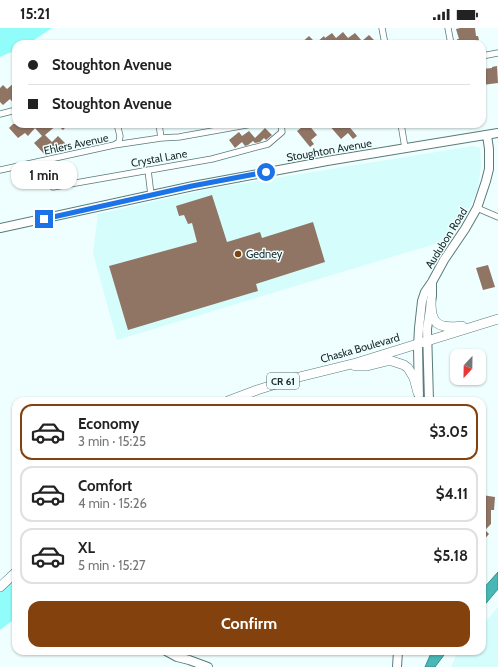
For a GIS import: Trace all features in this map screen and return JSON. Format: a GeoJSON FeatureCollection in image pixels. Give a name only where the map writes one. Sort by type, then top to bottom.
{"type":"FeatureCollection","features":[{"type":"Feature","properties":{"kind":"main road"},"geometry":{"type":"LineString","coordinates":[[431,301],[432,317],[435,321],[445,327],[494,320]]}},
{"type":"Feature","properties":{"kind":"main road","name":"Chaska Boulevard"},"geometry":{"type":"LineString","coordinates":[[239,397],[295,378],[356,363],[494,320]]}},
{"type":"Feature","properties":{"kind":"main road"},"geometry":{"type":"LineString","coordinates":[[339,367],[367,366],[387,361],[404,365],[414,378],[418,397]]}},
{"type":"Feature","properties":{"kind":"main road"},"geometry":{"type":"LineString","coordinates":[[0,587],[12,576]]}},
{"type":"Feature","properties":{"kind":"street"},"geometry":{"type":"LineString","coordinates":[[382,28],[384,40]]}},
{"type":"Feature","properties":{"kind":"street"},"geometry":{"type":"LineString","coordinates":[[448,28],[450,40]]}},
{"type":"Feature","properties":{"kind":"street"},"geometry":{"type":"LineString","coordinates":[[486,55],[498,53]]}},
{"type":"Feature","properties":{"kind":"street"},"geometry":{"type":"LineString","coordinates":[[0,114],[12,111]]}},
{"type":"Feature","properties":{"kind":"street"},"geometry":{"type":"LineString","coordinates":[[114,145],[119,142],[120,136],[118,128]]}},
{"type":"Feature","properties":{"kind":"street"},"geometry":{"type":"LineString","coordinates":[[160,128],[161,138]]}},
{"type":"Feature","properties":{"kind":"street","name":"Ehlers Avenue"},"geometry":{"type":"LineString","coordinates":[[0,170],[114,145],[161,138],[179,137],[230,128]]}},
{"type":"Feature","properties":{"kind":"street","name":"Crystal Lane"},"geometry":{"type":"LineString","coordinates":[[46,160],[53,187],[212,159],[268,144],[282,132],[282,128]]}},
{"type":"Feature","properties":{"kind":"street"},"geometry":{"type":"LineString","coordinates":[[401,128],[405,148]]}},
{"type":"Feature","properties":{"kind":"street","name":"Stoughton Avenue"},"geometry":{"type":"LineString","coordinates":[[0,228],[200,184],[498,133]]}},
{"type":"Feature","properties":{"kind":"street","name":"Audubon Road"},"geometry":{"type":"LineString","coordinates":[[418,397],[418,344],[422,301],[425,292],[444,260],[466,229],[477,208],[489,169],[487,135]]}},
{"type":"Feature","properties":{"kind":"street"},"geometry":{"type":"LineString","coordinates":[[148,170],[151,194]]}},
{"type":"Feature","properties":{"kind":"street"},"geometry":{"type":"LineString","coordinates":[[477,208],[498,217]]}},
{"type":"Feature","properties":{"kind":"street","name":"Audubon Road"},"geometry":{"type":"LineString","coordinates":[[429,397],[427,329],[432,282]]}},
{"type":"Feature","properties":{"kind":"street"},"geometry":{"type":"LineString","coordinates":[[0,587],[12,580]]}},
{"type":"Feature","properties":{"kind":"street"},"geometry":{"type":"LineString","coordinates":[[173,655],[208,667]]}},
{"type":"Feature","properties":{"kind":"street"},"geometry":{"type":"LineString","coordinates":[[183,655],[189,660]]}},
{"type":"Feature","properties":{"kind":"street"},"geometry":{"type":"LineString","coordinates":[[397,667],[398,655]]}},
{"type":"Feature","properties":{"kind":"shaded area"},"geometry":{"type":"Polygon","coordinates":[[[0,28],[52,28],[34,40],[12,40],[12,52],[0,57],[0,28]]]}},
{"type":"Feature","properties":{"kind":"shaded area"},"geometry":{"type":"Polygon","coordinates":[[[473,146],[480,148],[481,166],[477,192],[467,211],[448,240],[117,340],[93,253],[98,214],[214,188],[473,146]]]}},
{"type":"Feature","properties":{"kind":"shaded area"},"geometry":{"type":"Polygon","coordinates":[[[498,572],[498,589],[486,603],[486,586],[498,572]]]}},
{"type":"Feature","properties":{"kind":"shaded area"},"geometry":{"type":"Polygon","coordinates":[[[12,579],[12,621],[0,630],[0,585],[12,579]]]}},
{"type":"Feature","properties":{"kind":"shaded area"},"geometry":{"type":"Polygon","coordinates":[[[498,607],[498,667],[451,667],[457,655],[486,655],[486,621],[498,607]]]}},
{"type":"Feature","properties":{"kind":"shaded area"},"geometry":{"type":"Polygon","coordinates":[[[430,655],[444,655],[435,667],[425,667],[430,655]]]}},
{"type":"Feature","properties":{"kind":"building"},"geometry":{"type":"Polygon","coordinates":[[[475,28],[476,36],[478,36],[479,40],[457,40],[459,39],[456,29],[475,28]]]}},
{"type":"Feature","properties":{"kind":"building"},"geometry":{"type":"Polygon","coordinates":[[[343,32],[348,38],[355,33],[361,40],[319,40],[324,36],[325,38],[332,33],[336,38],[343,32]]]}},
{"type":"Feature","properties":{"kind":"building"},"geometry":{"type":"Polygon","coordinates":[[[369,35],[374,40],[363,40],[369,35]]]}},
{"type":"Feature","properties":{"kind":"building"},"geometry":{"type":"Polygon","coordinates":[[[309,36],[313,40],[304,40],[309,36]]]}},
{"type":"Feature","properties":{"kind":"building"},"geometry":{"type":"Polygon","coordinates":[[[497,66],[498,83],[486,84],[486,69],[497,66]]]}},
{"type":"Feature","properties":{"kind":"building"},"geometry":{"type":"Polygon","coordinates":[[[3,85],[7,89],[12,85],[12,101],[10,99],[3,105],[0,102],[0,88],[3,85]]]}},
{"type":"Feature","properties":{"kind":"building"},"geometry":{"type":"Polygon","coordinates":[[[12,125],[12,128],[35,128],[28,136],[25,133],[18,138],[9,128],[12,125]]]}},
{"type":"Feature","properties":{"kind":"building"},"geometry":{"type":"Polygon","coordinates":[[[35,128],[53,128],[45,135],[52,142],[58,136],[66,144],[55,153],[52,150],[46,156],[34,143],[42,136],[35,128]]]}},
{"type":"Feature","properties":{"kind":"building"},"geometry":{"type":"Polygon","coordinates":[[[265,128],[272,135],[266,140],[264,138],[260,142],[255,143],[253,141],[245,146],[242,142],[235,148],[229,140],[239,132],[242,136],[249,131],[255,138],[265,128]]]}},
{"type":"Feature","properties":{"kind":"building"},"geometry":{"type":"Polygon","coordinates":[[[301,128],[311,128],[317,135],[311,140],[314,144],[310,147],[297,131],[301,128]]]}},
{"type":"Feature","properties":{"kind":"building"},"geometry":{"type":"Polygon","coordinates":[[[331,128],[350,128],[357,136],[353,139],[348,133],[341,139],[331,128]]]}},
{"type":"Feature","properties":{"kind":"building","name":"Gedney"},"geometry":{"type":"Polygon","coordinates":[[[212,195],[227,242],[260,232],[262,238],[313,222],[325,262],[256,284],[258,291],[128,330],[109,266],[197,242],[192,223],[188,224],[184,215],[179,216],[176,206],[212,195]]]}},
{"type":"Feature","properties":{"kind":"building"},"geometry":{"type":"Polygon","coordinates":[[[488,265],[495,287],[483,290],[476,268],[488,265]]]}},
{"type":"Feature","properties":{"kind":"building"},"geometry":{"type":"Polygon","coordinates":[[[486,496],[495,497],[494,510],[491,510],[491,524],[486,529],[486,496]]]}},
{"type":"Feature","properties":{"kind":"place","name":"Gedney"},"geometry":{"type":"Point","coordinates":[238,254]}},
{"type":"Feature","properties":{"kind":"route"},"geometry":{"type":"LineString","coordinates":[[44,219],[151,194],[266,172]]}}]}
